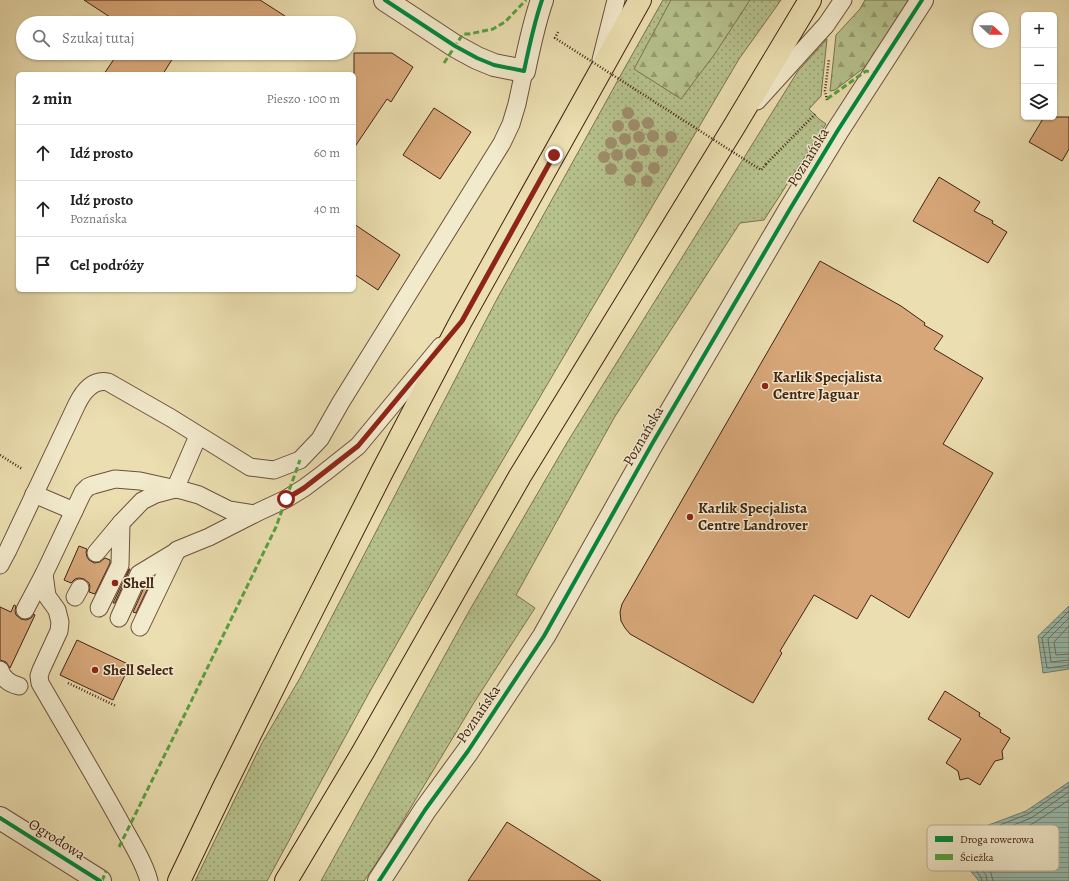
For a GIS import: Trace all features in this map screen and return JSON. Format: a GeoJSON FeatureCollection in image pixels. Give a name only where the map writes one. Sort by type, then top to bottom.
{"type":"FeatureCollection","features":[{"type":"Feature","properties":{"kind":"main road"},"geometry":{"type":"LineString","coordinates":[[179,881],[224,787],[341,553],[462,321],[640,0]]}},
{"type":"Feature","properties":{"kind":"main road"},"geometry":{"type":"LineString","coordinates":[[286,881],[363,752],[520,476],[810,0]]}},
{"type":"Feature","properties":{"kind":"street"},"geometry":{"type":"LineString","coordinates":[[385,0],[455,46],[477,58],[494,65],[524,71],[542,0]]}},
{"type":"Feature","properties":{"kind":"street","name":"Poznańska"},"geometry":{"type":"LineString","coordinates":[[379,881],[424,810],[468,751],[544,636],[652,444],[786,216],[838,130],[922,0]]}},
{"type":"Feature","properties":{"kind":"street","name":"Ogrodowa"},"geometry":{"type":"LineString","coordinates":[[0,818],[100,881]]}},
{"type":"Feature","properties":{"kind":"lane"},"geometry":{"type":"LineString","coordinates":[[598,75],[616,0]]}},
{"type":"Feature","properties":{"kind":"lane"},"geometry":{"type":"LineString","coordinates":[[735,125],[826,25],[843,0]]}},
{"type":"Feature","properties":{"kind":"lane"},"geometry":{"type":"LineString","coordinates":[[0,565],[76,404],[82,394],[89,387],[97,383],[103,381],[108,382],[171,418],[250,467],[274,470],[300,460],[320,439],[502,142],[511,124],[524,71]]}},
{"type":"Feature","properties":{"kind":"lane"},"geometry":{"type":"LineString","coordinates":[[119,618],[139,574],[177,550],[209,537],[286,499],[304,488],[358,446],[462,321]]}},
{"type":"Feature","properties":{"kind":"lane"},"geometry":{"type":"LineString","coordinates":[[175,489],[198,436]]}},
{"type":"Feature","properties":{"kind":"lane"},"geometry":{"type":"LineString","coordinates":[[25,610],[83,492],[88,487],[100,482],[115,479],[140,480],[199,495],[229,510],[254,514]]}},
{"type":"Feature","properties":{"kind":"lane"},"geometry":{"type":"LineString","coordinates":[[96,554],[121,523],[142,501],[156,494],[175,489]]}},
{"type":"Feature","properties":{"kind":"lane"},"geometry":{"type":"LineString","coordinates":[[34,494],[74,511]]}},
{"type":"Feature","properties":{"kind":"lane"},"geometry":{"type":"LineString","coordinates":[[99,608],[120,564],[121,523]]}},
{"type":"Feature","properties":{"kind":"lane"},"geometry":{"type":"LineString","coordinates":[[140,627],[177,550]]}},
{"type":"Feature","properties":{"kind":"lane"},"geometry":{"type":"LineString","coordinates":[[44,574],[47,596],[57,610],[60,622],[59,631],[39,676],[40,683],[92,771],[147,871],[149,881]]}},
{"type":"Feature","properties":{"kind":"lane"},"geometry":{"type":"LineString","coordinates":[[1,663],[2,675],[9,683],[19,686]]}},
{"type":"Feature","properties":{"kind":"path"},"geometry":{"type":"LineString","coordinates":[[558,32],[555,38],[761,170],[816,113]]}},
{"type":"Feature","properties":{"kind":"path"},"geometry":{"type":"LineString","coordinates":[[824,104],[827,100],[825,91],[829,53]]}},
{"type":"Feature","properties":{"kind":"path"},"geometry":{"type":"LineString","coordinates":[[41,670],[116,706]]}},
{"type":"Feature","properties":{"kind":"green space"},"geometry":{"type":"Polygon","coordinates":[[[663,0],[781,0],[739,59],[458,536],[370,691],[267,881],[195,881],[262,743],[300,678],[497,299],[663,0]]]}},
{"type":"Feature","properties":{"kind":"green space"},"geometry":{"type":"Polygon","coordinates":[[[671,0],[750,0],[714,55],[681,99],[634,69],[671,0]]]}},
{"type":"Feature","properties":{"kind":"green space"},"geometry":{"type":"Polygon","coordinates":[[[865,0],[910,0],[869,64],[835,90],[830,91],[836,35],[860,9],[865,0]]]}},
{"type":"Feature","properties":{"kind":"green space"},"geometry":{"type":"Polygon","coordinates":[[[827,39],[821,96],[809,109],[826,124],[764,220],[740,223],[614,418],[516,595],[535,608],[475,701],[387,847],[364,881],[321,881],[468,613],[568,441],[798,71],[827,39]]]}},
{"type":"Feature","properties":{"kind":"water"},"geometry":{"type":"Polygon","coordinates":[[[1069,606],[1069,669],[1043,673],[1038,636],[1069,606]]]}},
{"type":"Feature","properties":{"kind":"water"},"geometry":{"type":"Polygon","coordinates":[[[1069,782],[1069,881],[979,881],[970,871],[1059,871],[1059,825],[989,825],[1026,811],[1069,782]]]}},
{"type":"Feature","properties":{"kind":"building"},"geometry":{"type":"Polygon","coordinates":[[[84,0],[260,0],[285,16],[108,16],[84,0]]]}},
{"type":"Feature","properties":{"kind":"building"},"geometry":{"type":"Polygon","coordinates":[[[356,53],[392,53],[413,67],[391,102],[387,99],[356,145],[356,72],[354,72],[354,60],[356,60],[356,53]]]}},
{"type":"Feature","properties":{"kind":"building"},"geometry":{"type":"Polygon","coordinates":[[[113,60],[172,60],[164,72],[105,72],[113,60]]]}},
{"type":"Feature","properties":{"kind":"building"},"geometry":{"type":"Polygon","coordinates":[[[434,108],[471,132],[440,179],[403,155],[434,108]]]}},
{"type":"Feature","properties":{"kind":"building"},"geometry":{"type":"Polygon","coordinates":[[[1057,117],[1069,117],[1069,149],[1062,161],[1029,142],[1042,120],[1057,120],[1057,117]]]}},
{"type":"Feature","properties":{"kind":"building"},"geometry":{"type":"Polygon","coordinates":[[[939,177],[980,202],[974,211],[993,221],[992,223],[1007,232],[988,263],[913,221],[939,177]]]}},
{"type":"Feature","properties":{"kind":"building"},"geometry":{"type":"Polygon","coordinates":[[[356,225],[400,255],[378,290],[356,275],[356,225]]]}},
{"type":"Feature","properties":{"kind":"building"},"geometry":{"type":"Polygon","coordinates":[[[820,261],[901,306],[925,323],[924,325],[943,336],[934,349],[983,378],[943,444],[993,473],[909,618],[871,595],[857,619],[814,595],[780,651],[782,653],[753,703],[630,634],[621,621],[620,612],[622,604],[820,261]]]}},
{"type":"Feature","properties":{"kind":"building"},"geometry":{"type":"Polygon","coordinates":[[[79,546],[87,549],[87,557],[94,563],[100,562],[105,558],[110,560],[110,563],[95,594],[89,592],[89,583],[84,579],[75,579],[71,583],[64,580],[79,546]]]}},
{"type":"Feature","properties":{"kind":"building"},"geometry":{"type":"Polygon","coordinates":[[[129,569],[115,603],[113,603],[129,569]]]}},
{"type":"Feature","properties":{"kind":"building"},"geometry":{"type":"Polygon","coordinates":[[[152,579],[136,613],[133,612],[147,581],[152,579]]]}},
{"type":"Feature","properties":{"kind":"building"},"geometry":{"type":"Polygon","coordinates":[[[14,605],[16,606],[16,615],[21,619],[26,620],[31,618],[34,614],[35,615],[10,668],[6,662],[0,660],[0,607],[11,612],[14,605]]]}},
{"type":"Feature","properties":{"kind":"building","name":"Shell Select"},"geometry":{"type":"Polygon","coordinates":[[[77,640],[130,665],[113,700],[60,675],[77,640]]]}},
{"type":"Feature","properties":{"kind":"building"},"geometry":{"type":"Polygon","coordinates":[[[945,691],[980,713],[979,716],[1001,730],[1000,732],[1010,738],[1002,751],[1003,759],[995,761],[980,785],[968,778],[960,780],[958,771],[946,763],[961,739],[928,719],[945,691]]]}},
{"type":"Feature","properties":{"kind":"building"},"geometry":{"type":"Polygon","coordinates":[[[507,822],[601,881],[468,881],[507,822]]]}},
{"type":"Feature","properties":{"kind":"marked path"},"geometry":{"type":"LineString","coordinates":[[444,63],[463,34],[493,29],[505,22],[526,0]]}},
{"type":"Feature","properties":{"kind":"marked path"},"geometry":{"type":"LineString","coordinates":[[827,99],[866,71],[875,73]]}},
{"type":"Feature","properties":{"kind":"marked path"},"geometry":{"type":"LineString","coordinates":[[119,847],[276,527],[300,460]]}},
{"type":"Feature","properties":{"kind":"marked path"},"geometry":{"type":"LineString","coordinates":[[102,881],[106,871]]}},
{"type":"Feature","properties":{"kind":"cycle path"},"geometry":{"type":"LineString","coordinates":[[385,0],[455,46],[477,58],[494,65],[524,71],[534,26],[542,0]]}},
{"type":"Feature","properties":{"kind":"cycle path"},"geometry":{"type":"LineString","coordinates":[[379,881],[425,810],[468,751],[544,636],[652,444],[790,209],[838,130],[922,0]]}},
{"type":"Feature","properties":{"kind":"cycle path"},"geometry":{"type":"LineString","coordinates":[[0,818],[100,881]]}},
{"type":"Feature","properties":{"kind":"place","name":"Karlik Specjalista Centre Jaguar"},"geometry":{"type":"Point","coordinates":[765,386]}},
{"type":"Feature","properties":{"kind":"place","name":"Karlik Specjalista Centre Landrover"},"geometry":{"type":"Point","coordinates":[690,517]}},
{"type":"Feature","properties":{"kind":"place","name":"Shell"},"geometry":{"type":"Point","coordinates":[115,583]}},
{"type":"Feature","properties":{"kind":"place","name":"Shell Select"},"geometry":{"type":"Point","coordinates":[95,670]}},
{"type":"Feature","properties":{"kind":"route"},"geometry":{"type":"LineString","coordinates":[[286,499],[304,488],[358,446],[462,321],[554,155]]}}]}
